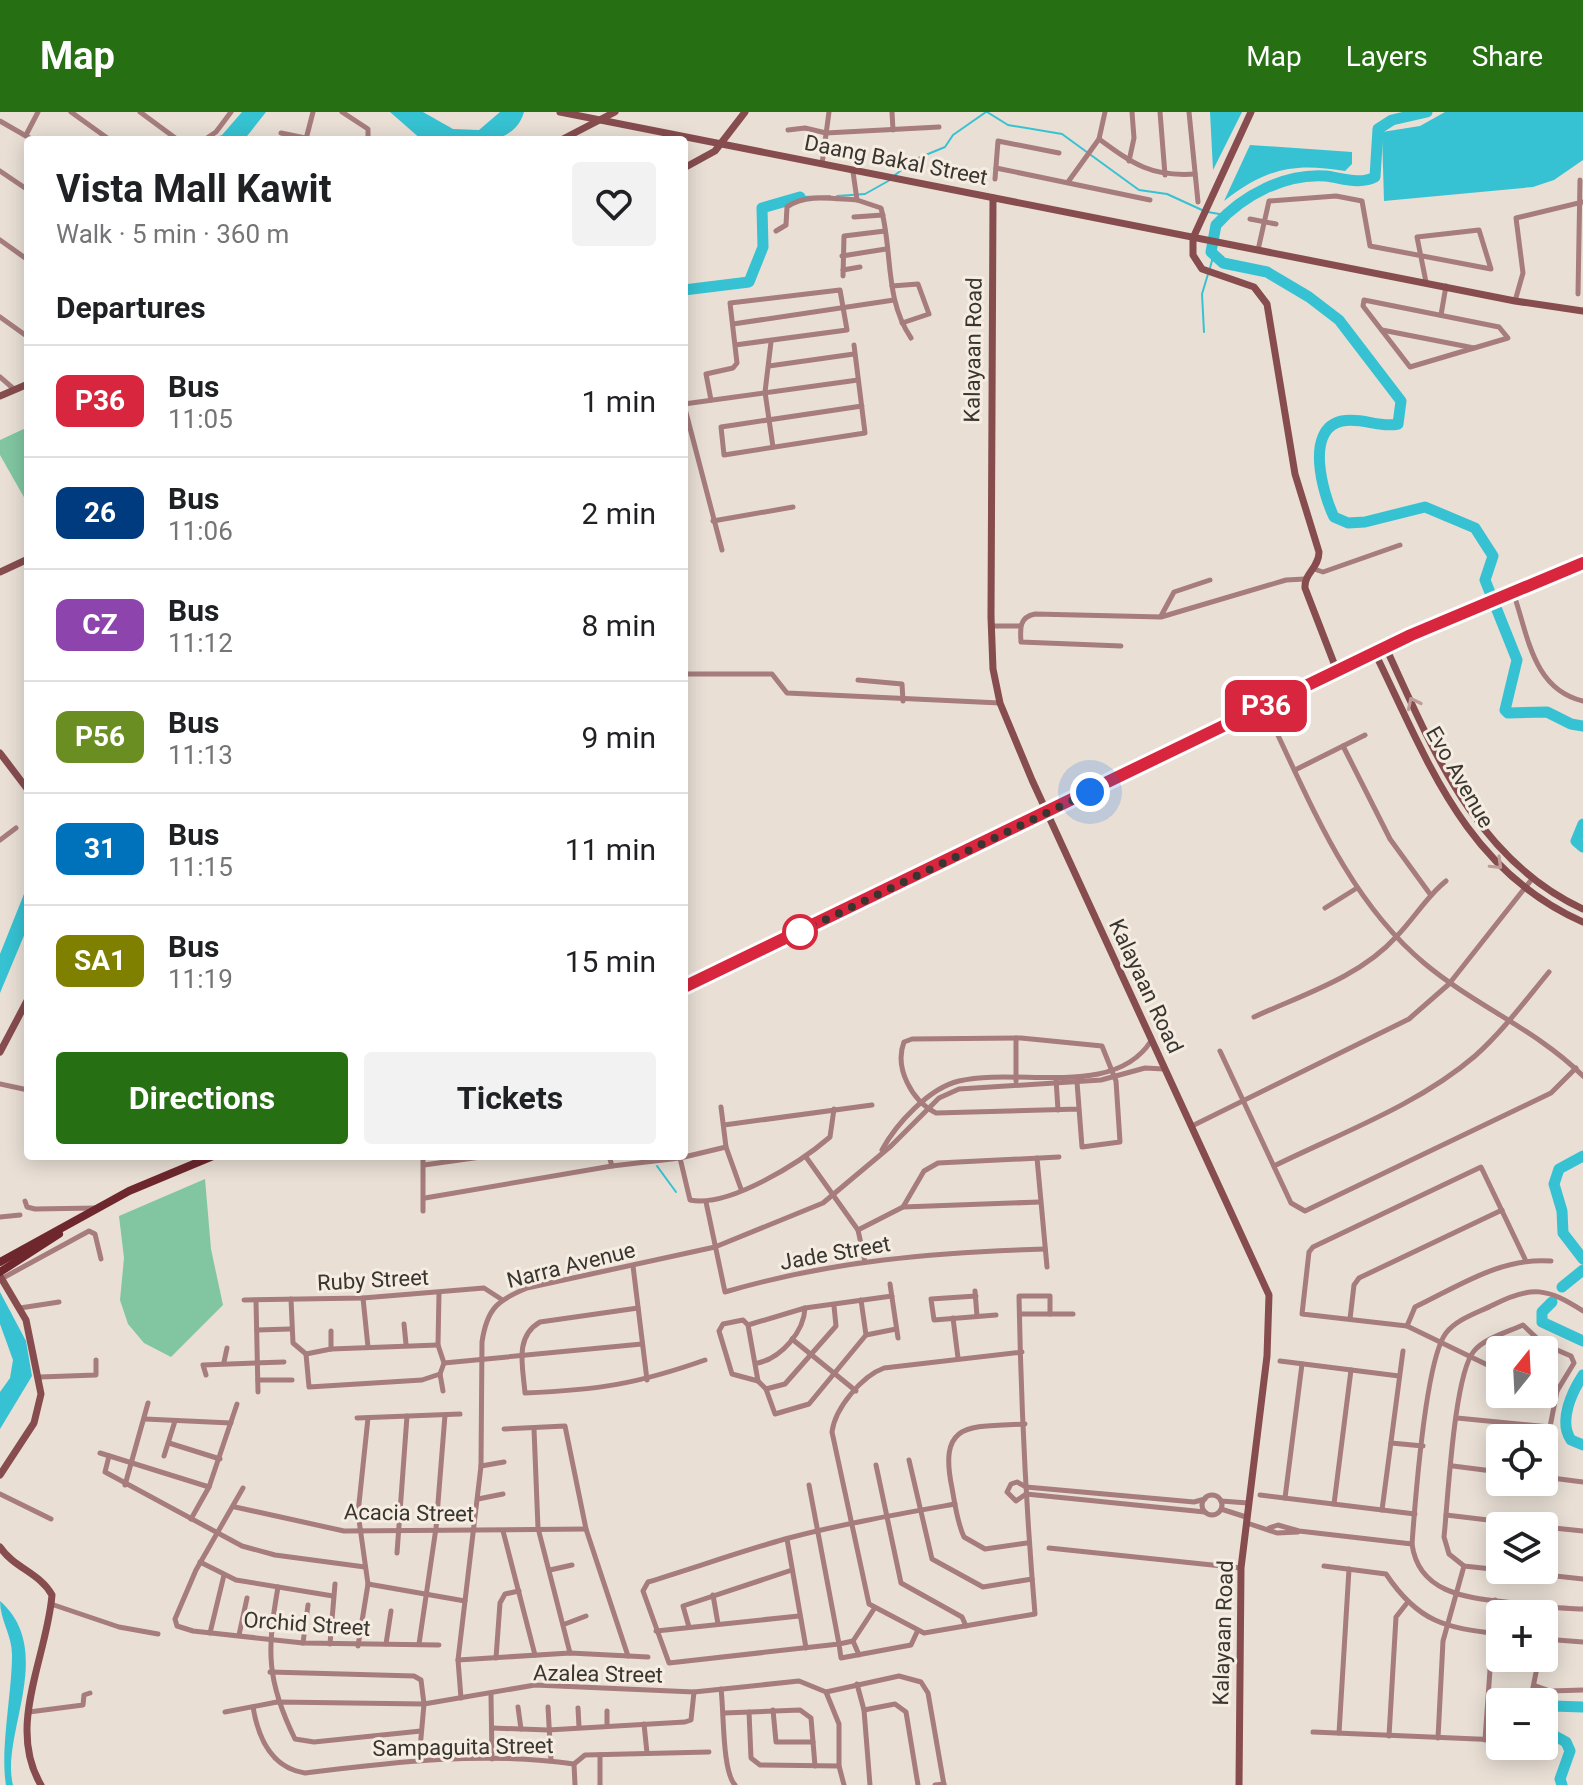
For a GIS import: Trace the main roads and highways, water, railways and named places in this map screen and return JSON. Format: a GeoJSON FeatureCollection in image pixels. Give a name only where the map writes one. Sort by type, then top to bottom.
{"type":"FeatureCollection","features":[{"type":"Feature","properties":{"kind":"main road"},"geometry":{"type":"LineString","coordinates":[[688,985],[1375,653],[1583,563]]}},
{"type":"Feature","properties":{"kind":"main road"},"geometry":{"type":"LineString","coordinates":[[1,1272],[98,1209],[168,1173],[202,1160]]}},
{"type":"Feature","properties":{"kind":"water"},"geometry":{"type":"Polygon","coordinates":[[[242,112],[266,112],[247,136],[219,136],[242,112]]]}},
{"type":"Feature","properties":{"kind":"water"},"geometry":{"type":"Polygon","coordinates":[[[390,112],[423,112],[453,129],[479,130],[500,112],[524,112],[518,125],[503,136],[417,136],[390,112]]]}},
{"type":"Feature","properties":{"kind":"water"},"geometry":{"type":"Polygon","coordinates":[[[1210,112],[1242,112],[1213,170],[1210,112]]]}},
{"type":"Feature","properties":{"kind":"water"},"geometry":{"type":"Polygon","coordinates":[[[1445,112],[1583,112],[1583,160],[1554,180],[1533,187],[1384,201],[1382,132],[1420,126],[1445,112]]]}},
{"type":"Feature","properties":{"kind":"water"},"geometry":{"type":"Polygon","coordinates":[[[1250,145],[1352,152],[1352,164],[1345,171],[1310,167],[1280,171],[1253,182],[1224,201],[1250,145]]]}},
{"type":"Feature","properties":{"kind":"water"},"geometry":{"type":"Polygon","coordinates":[[[24,894],[24,936],[0,993],[0,954],[24,894]]]}},
{"type":"Feature","properties":{"kind":"water"},"geometry":{"type":"Polygon","coordinates":[[[0,1292],[26,1341],[32,1376],[0,1429],[0,1392],[10,1378],[13,1360],[0,1324],[0,1292]]]}},
{"type":"Feature","properties":{"kind":"water"},"geometry":{"type":"Polygon","coordinates":[[[0,1601],[16,1621],[24,1644],[26,1668],[11,1765],[13,1785],[6,1785],[4,1755],[12,1655],[0,1601]]]}},
{"type":"Feature","properties":{"kind":"waterway"},"geometry":{"type":"LineString","coordinates":[[895,175],[916,159],[945,147],[953,135],[986,112]]}},
{"type":"Feature","properties":{"kind":"waterway"},"geometry":{"type":"LineString","coordinates":[[987,112],[1008,125],[1062,134],[1139,190],[1167,194],[1202,210]]}},
{"type":"Feature","properties":{"kind":"waterway"},"geometry":{"type":"LineString","coordinates":[[1427,112],[1392,120],[1378,129],[1375,177],[1357,181],[1311,176],[1266,188],[1239,204],[1216,225],[1211,252],[1223,263],[1267,272],[1309,297],[1339,320],[1401,401],[1398,424],[1342,421],[1330,426],[1323,436],[1320,449],[1322,479],[1334,517],[1348,523],[1365,522],[1425,507],[1475,528],[1493,556],[1485,580],[1517,660],[1505,710],[1508,713],[1547,712],[1571,724],[1583,726]]}},
{"type":"Feature","properties":{"kind":"waterway"},"geometry":{"type":"LineString","coordinates":[[837,196],[865,194],[890,180]]}},
{"type":"Feature","properties":{"kind":"waterway"},"geometry":{"type":"LineString","coordinates":[[800,197],[830,196]]}},
{"type":"Feature","properties":{"kind":"waterway"},"geometry":{"type":"LineString","coordinates":[[688,290],[749,282],[763,247],[762,208],[800,197]]}},
{"type":"Feature","properties":{"kind":"waterway"},"geometry":{"type":"LineString","coordinates":[[1208,212],[1225,215]]}},
{"type":"Feature","properties":{"kind":"waterway"},"geometry":{"type":"LineString","coordinates":[[1210,268],[1213,257]]}},
{"type":"Feature","properties":{"kind":"waterway"},"geometry":{"type":"LineString","coordinates":[[1204,332],[1202,294],[1208,274]]}},
{"type":"Feature","properties":{"kind":"waterway"},"geometry":{"type":"LineString","coordinates":[[1583,824],[1576,841],[1583,847]]}},
{"type":"Feature","properties":{"kind":"waterway"},"geometry":{"type":"LineString","coordinates":[[1583,1156],[1559,1169],[1554,1184],[1562,1211],[1563,1233],[1583,1259]]}},
{"type":"Feature","properties":{"kind":"waterway"},"geometry":{"type":"LineString","coordinates":[[657,1166],[676,1192]]}},
{"type":"Feature","properties":{"kind":"waterway"},"geometry":{"type":"LineString","coordinates":[[1562,1287],[1583,1270]]}},
{"type":"Feature","properties":{"kind":"waterway"},"geometry":{"type":"LineString","coordinates":[[1552,1302],[1542,1312],[1542,1322],[1583,1341]]}},
{"type":"Feature","properties":{"kind":"waterway"},"geometry":{"type":"LineString","coordinates":[[1583,1375],[1566,1416],[1571,1440],[1583,1445]]}},
{"type":"Feature","properties":{"kind":"waterway"},"geometry":{"type":"LineString","coordinates":[[1558,1706],[1583,1707]]}},
{"type":"Feature","properties":{"kind":"waterway"},"geometry":{"type":"LineString","coordinates":[[1558,1738],[1566,1742],[1570,1751],[1560,1779],[1562,1785]]}}]}
